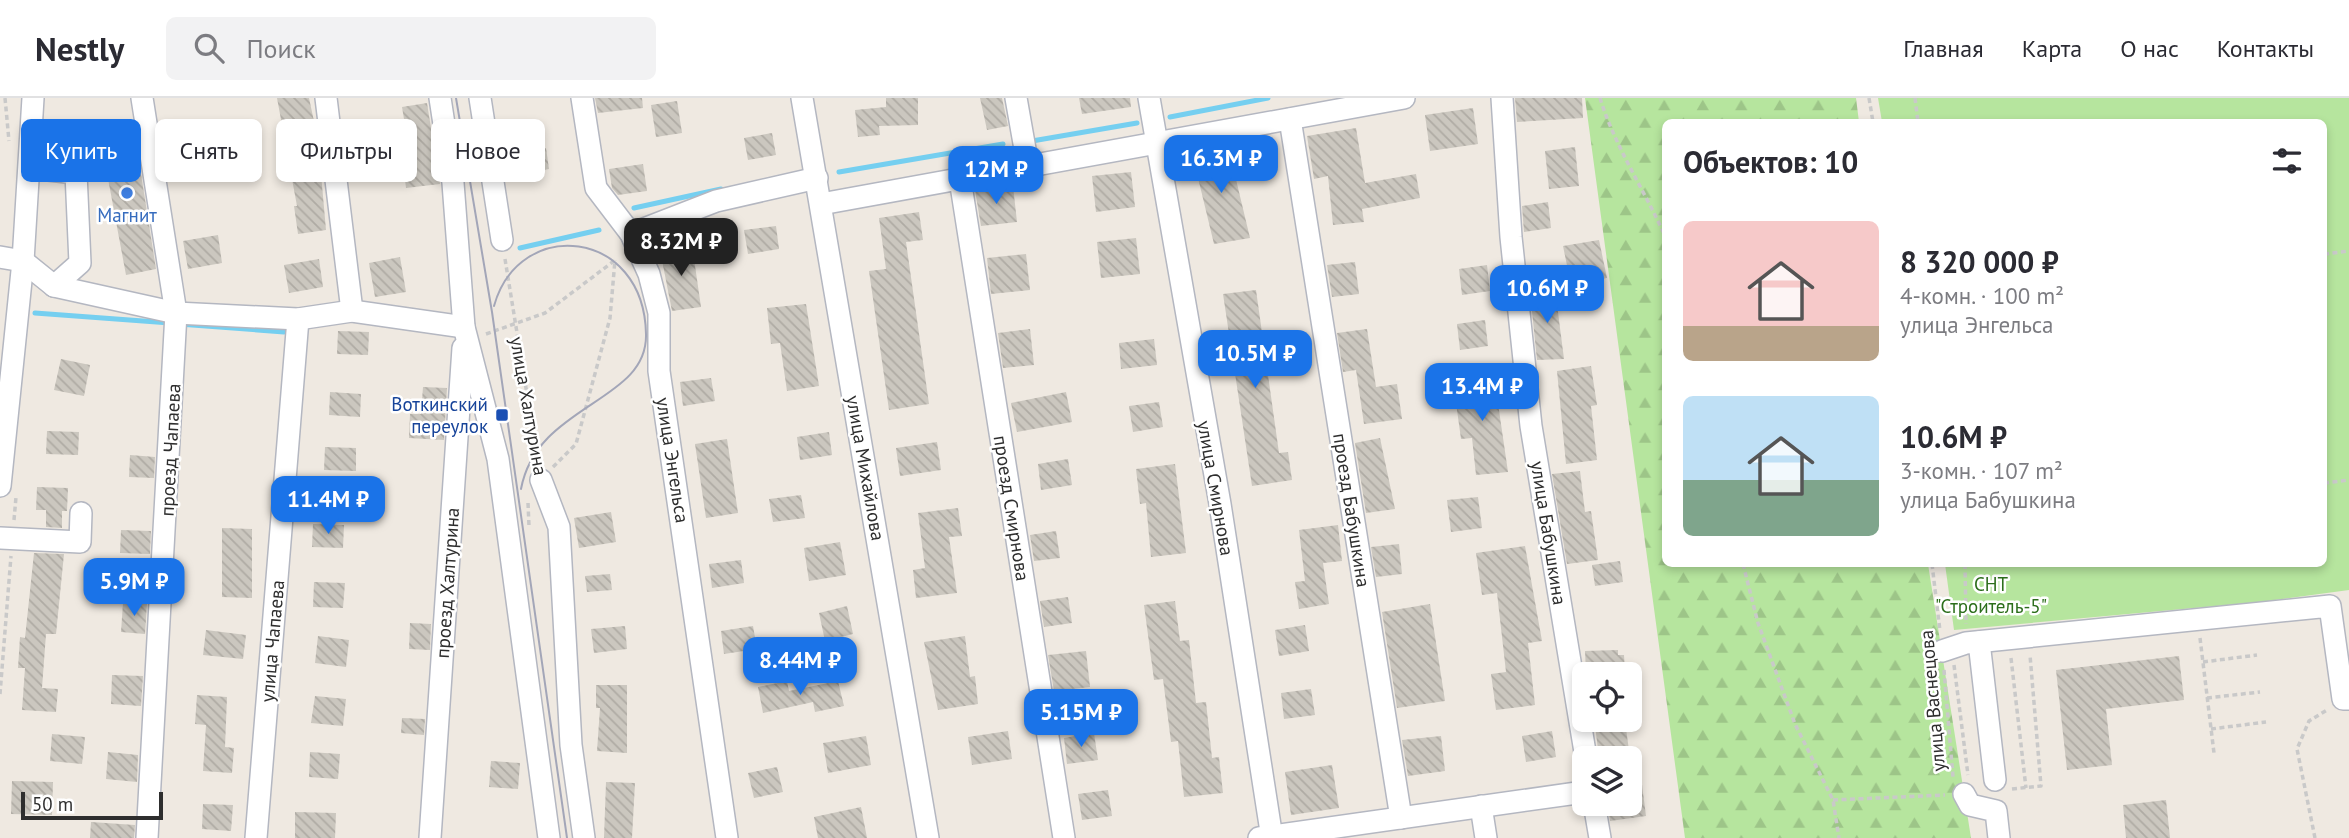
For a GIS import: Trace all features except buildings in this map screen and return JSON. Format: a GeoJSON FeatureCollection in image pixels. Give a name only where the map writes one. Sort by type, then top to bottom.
{"type":"FeatureCollection","features":[{"type":"Feature","properties":{"kind":"street"},"geometry":{"type":"LineString","coordinates":[[32,119],[33,98]]}},
{"type":"Feature","properties":{"kind":"street"},"geometry":{"type":"LineString","coordinates":[[142,98],[176,313]]}},
{"type":"Feature","properties":{"kind":"street"},"geometry":{"type":"LineString","coordinates":[[326,98],[352,311]]}},
{"type":"Feature","properties":{"kind":"street"},"geometry":{"type":"LineString","coordinates":[[440,98],[453,183],[464,327],[498,459],[549,838]]}},
{"type":"Feature","properties":{"kind":"street"},"geometry":{"type":"LineString","coordinates":[[480,98],[502,240]]}},
{"type":"Feature","properties":{"kind":"street","name":"улица Энгельса"},"geometry":{"type":"LineString","coordinates":[[582,98],[596,188],[631,234],[649,274],[659,313],[659,371],[727,838]]}},
{"type":"Feature","properties":{"kind":"street","name":"улица Михайлова"},"geometry":{"type":"LineString","coordinates":[[802,98],[928,838]]}},
{"type":"Feature","properties":{"kind":"street"},"geometry":{"type":"LineString","coordinates":[[1016,98],[1028,166]]}},
{"type":"Feature","properties":{"kind":"street","name":"улица Смирнова"},"geometry":{"type":"LineString","coordinates":[[1149,98],[1220,504],[1267,837]]}},
{"type":"Feature","properties":{"kind":"street"},"geometry":{"type":"LineString","coordinates":[[821,204],[1290,119],[1347,103],[1404,98]]}},
{"type":"Feature","properties":{"kind":"street","name":"улица Бабушкина"},"geometry":{"type":"LineString","coordinates":[[1502,98],[1511,237],[1531,426],[1584,746]]}},
{"type":"Feature","properties":{"kind":"street","name":"проезд Бабушкина"},"geometry":{"type":"LineString","coordinates":[[1290,119],[1401,818]]}},
{"type":"Feature","properties":{"kind":"street"},"geometry":{"type":"LineString","coordinates":[[631,234],[716,201],[817,178]]}},
{"type":"Feature","properties":{"kind":"street","name":"проезд Смирнова"},"geometry":{"type":"LineString","coordinates":[[960,179],[1064,838]]}},
{"type":"Feature","properties":{"kind":"street"},"geometry":{"type":"LineString","coordinates":[[0,486],[29,182]]}},
{"type":"Feature","properties":{"kind":"street"},"geometry":{"type":"LineString","coordinates":[[54,286],[80,262],[76,182]]}},
{"type":"Feature","properties":{"kind":"street"},"geometry":{"type":"LineString","coordinates":[[0,257],[23,261],[54,286],[176,313],[298,319],[352,311],[464,327]]}},
{"type":"Feature","properties":{"kind":"street","name":"проезд Чапаева"},"geometry":{"type":"LineString","coordinates":[[147,838],[176,313]]}},
{"type":"Feature","properties":{"kind":"street","name":"улица Чапаева"},"geometry":{"type":"LineString","coordinates":[[256,838],[298,319]]}},
{"type":"Feature","properties":{"kind":"street","name":"проезд Халтурина"},"geometry":{"type":"LineString","coordinates":[[430,838],[464,327]]}},
{"type":"Feature","properties":{"kind":"street","name":"улица Халтурина"},"geometry":{"type":"LineString","coordinates":[[534,485],[559,527],[571,745],[584,838]]}},
{"type":"Feature","properties":{"kind":"street"},"geometry":{"type":"LineString","coordinates":[[0,538],[80,541],[81,513]]}},
{"type":"Feature","properties":{"kind":"street"},"geometry":{"type":"LineString","coordinates":[[1942,651],[1973,642],[2330,606],[2346,699]]}},
{"type":"Feature","properties":{"kind":"street"},"geometry":{"type":"LineString","coordinates":[[1973,642],[1995,780]]}},
{"type":"Feature","properties":{"kind":"street"},"geometry":{"type":"LineString","coordinates":[[1957,790],[1970,805],[1996,811],[1999,838]]}},
{"type":"Feature","properties":{"kind":"street"},"geometry":{"type":"LineString","coordinates":[[1267,837],[1572,794]]}},
{"type":"Feature","properties":{"kind":"street"},"geometry":{"type":"LineString","coordinates":[[1481,806],[1486,838]]}},
{"type":"Feature","properties":{"kind":"street"},"geometry":{"type":"LineString","coordinates":[[1596,816],[1600,838]]}},
{"type":"Feature","properties":{"kind":"path"},"geometry":{"type":"LineString","coordinates":[[1600,98],[1609,128],[1662,229]]}},
{"type":"Feature","properties":{"kind":"path"},"geometry":{"type":"LineString","coordinates":[[1869,98],[1872,119]]}},
{"type":"Feature","properties":{"kind":"path"},"geometry":{"type":"LineString","coordinates":[[1915,98],[1918,119]]}},
{"type":"Feature","properties":{"kind":"path"},"geometry":{"type":"LineString","coordinates":[[464,327],[483,335],[545,313],[615,260],[631,234]]}},
{"type":"Feature","properties":{"kind":"path","name":"улица Халтурина"},"geometry":{"type":"LineString","coordinates":[[502,240],[516,324],[534,485]]}},
{"type":"Feature","properties":{"kind":"path"},"geometry":{"type":"LineString","coordinates":[[2327,254],[2349,251]]}},
{"type":"Feature","properties":{"kind":"path"},"geometry":{"type":"LineString","coordinates":[[529,531],[534,485],[576,444],[610,318],[615,260]]}},
{"type":"Feature","properties":{"kind":"path"},"geometry":{"type":"LineString","coordinates":[[2327,483],[2349,480]]}},
{"type":"Feature","properties":{"kind":"path"},"geometry":{"type":"LineString","coordinates":[[1744,567],[1758,623],[1795,724],[1833,800],[1839,838]]}},
{"type":"Feature","properties":{"kind":"path","name":"улица Васнецова"},"geometry":{"type":"LineString","coordinates":[[1933,567],[1957,790]]}},
{"type":"Feature","properties":{"kind":"path"},"geometry":{"type":"LineString","coordinates":[[1965,567],[1973,642]]}},
{"type":"Feature","properties":{"kind":"path"},"geometry":{"type":"LineString","coordinates":[[2211,634],[2199,636],[2214,753]]}},
{"type":"Feature","properties":{"kind":"path"},"geometry":{"type":"LineString","coordinates":[[2029,654],[2041,786],[2026,788],[2011,656],[2042,652]]}},
{"type":"Feature","properties":{"kind":"path"},"geometry":{"type":"LineString","coordinates":[[2203,662],[2257,655]]}},
{"type":"Feature","properties":{"kind":"path"},"geometry":{"type":"LineString","coordinates":[[2207,698],[2260,692]]}},
{"type":"Feature","properties":{"kind":"path"},"geometry":{"type":"LineString","coordinates":[[2315,838],[2297,749],[2309,721],[2346,699]]}},
{"type":"Feature","properties":{"kind":"path"},"geometry":{"type":"LineString","coordinates":[[2211,729],[2266,722]]}},
{"type":"Feature","properties":{"kind":"path"},"geometry":{"type":"LineString","coordinates":[[1833,800],[1957,790]]}},
{"type":"Feature","properties":{"kind":"green space"},"geometry":{"type":"Polygon","coordinates":[[[1585,98],[1856,98],[1859,119],[1662,119],[1662,567],[1928,567],[1971,838],[1685,838],[1585,98]]]}},
{"type":"Feature","properties":{"kind":"green space","name":"СНТ \"Строитель-5\""},"geometry":{"type":"Polygon","coordinates":[[[1878,98],[2349,98],[2349,590],[2260,602],[1954,630],[1945,567],[2327,567],[2327,119],[1882,119],[1878,98]]]}},
{"type":"Feature","properties":{"kind":"waterway"},"geometry":{"type":"LineString","coordinates":[[1170,117],[1268,98]]}},
{"type":"Feature","properties":{"kind":"waterway"},"geometry":{"type":"LineString","coordinates":[[1032,141],[1137,123]]}},
{"type":"Feature","properties":{"kind":"waterway"},"geometry":{"type":"LineString","coordinates":[[839,172],[1003,144]]}},
{"type":"Feature","properties":{"kind":"waterway"},"geometry":{"type":"LineString","coordinates":[[634,208],[721,189]]}},
{"type":"Feature","properties":{"kind":"waterway"},"geometry":{"type":"LineString","coordinates":[[520,248],[599,230]]}},
{"type":"Feature","properties":{"kind":"waterway"},"geometry":{"type":"LineString","coordinates":[[35,313],[170,323]]}},
{"type":"Feature","properties":{"kind":"waterway"},"geometry":{"type":"LineString","coordinates":[[179,324],[284,332]]}},
{"type":"Feature","properties":{"kind":"tram line"},"geometry":{"type":"LineString","coordinates":[[456,98],[492,312],[567,838]]}},
{"type":"Feature","properties":{"kind":"tram line"},"geometry":{"type":"LineString","coordinates":[[494,306],[508,277],[528,258],[553,247],[579,246],[604,255],[625,272],[640,299],[646,334],[642,357],[630,375],[548,438],[531,460],[521,489]]}},
{"type":"Feature","properties":{"kind":"place","name":"Магнит"},"geometry":{"type":"Point","coordinates":[127,193]}},
{"type":"Feature","properties":{"kind":"place","name":"Воткинский переулок"},"geometry":{"type":"Point","coordinates":[502,415]}}]}
